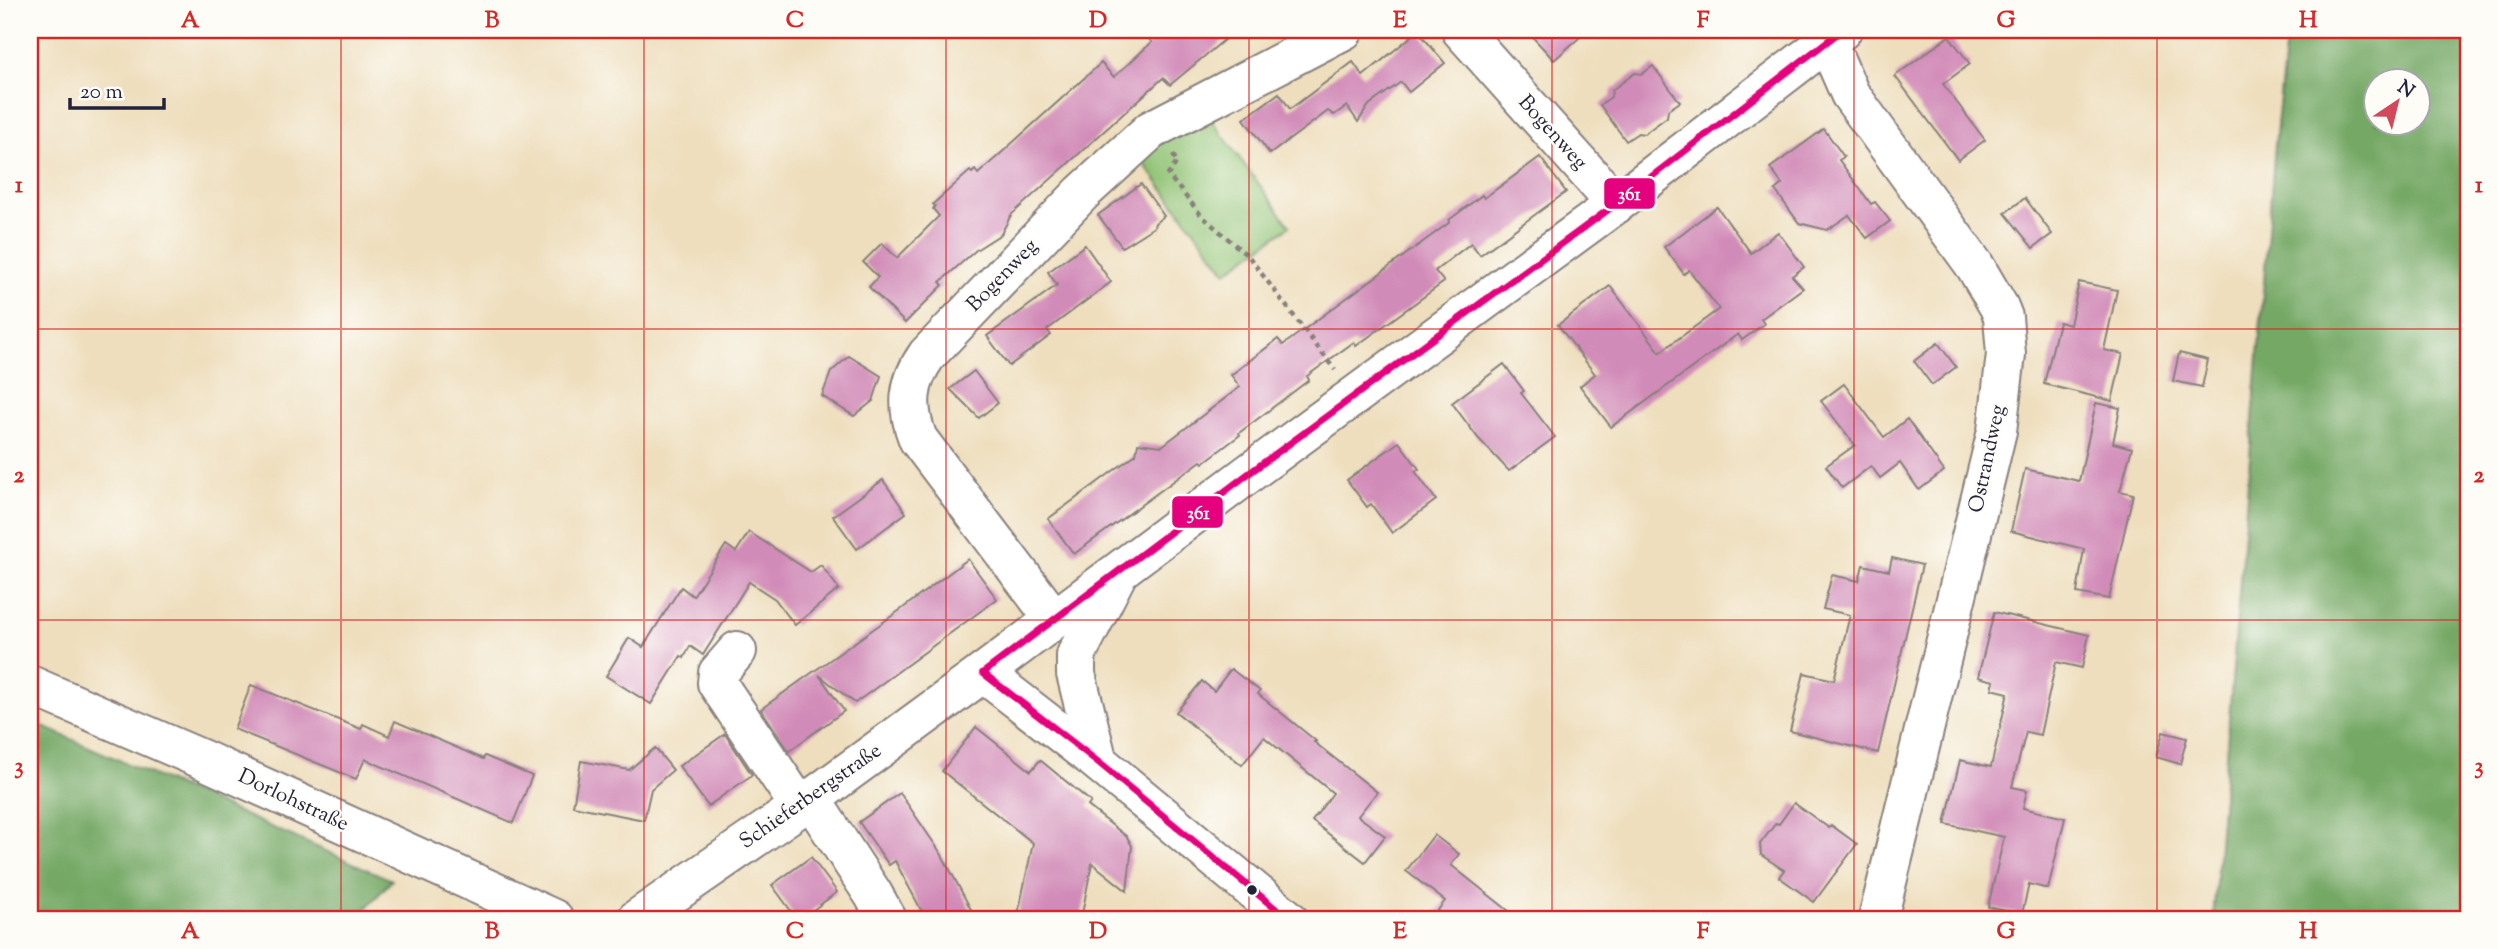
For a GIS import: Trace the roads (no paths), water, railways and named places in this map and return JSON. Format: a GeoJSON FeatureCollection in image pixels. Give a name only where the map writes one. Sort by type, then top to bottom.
{"type":"FeatureCollection","features":[{"type":"Feature","properties":{"kind":"street","name":"Bogenweg"},"geometry":{"type":"LineString","coordinates":[[1054,619],[918,439],[909,404],[919,365],[1082,193],[1151,130],[1344,30]]}},
{"type":"Feature","properties":{"kind":"street","name":"Bogenweg"},"geometry":{"type":"LineString","coordinates":[[1461,30],[1616,204]]}},
{"type":"Feature","properties":{"kind":"street","name":"Schieferbergstraße"},"geometry":{"type":"LineString","coordinates":[[638,919],[805,803],[983,673],[1353,396],[1616,204],[1830,33]]}},
{"type":"Feature","properties":{"kind":"street","name":"Ostrandweg"},"geometry":{"type":"LineString","coordinates":[[1830,33],[1850,94],[1988,287],[2003,317],[2005,330],[2006,354],[1997,431],[1878,919]]}},
{"type":"Feature","properties":{"kind":"street"},"geometry":{"type":"LineString","coordinates":[[1098,762],[1076,674],[1076,655],[1119,571]]}},
{"type":"Feature","properties":{"kind":"street"},"geometry":{"type":"LineString","coordinates":[[737,650],[718,673],[717,682],[873,894],[887,919]]}},
{"type":"Feature","properties":{"kind":"street"},"geometry":{"type":"LineString","coordinates":[[983,673],[1098,762],[1288,919]]}},
{"type":"Feature","properties":{"kind":"street","name":"Dorlohstraße"},"geometry":{"type":"LineString","coordinates":[[30,685],[206,761],[554,919]]}}]}
